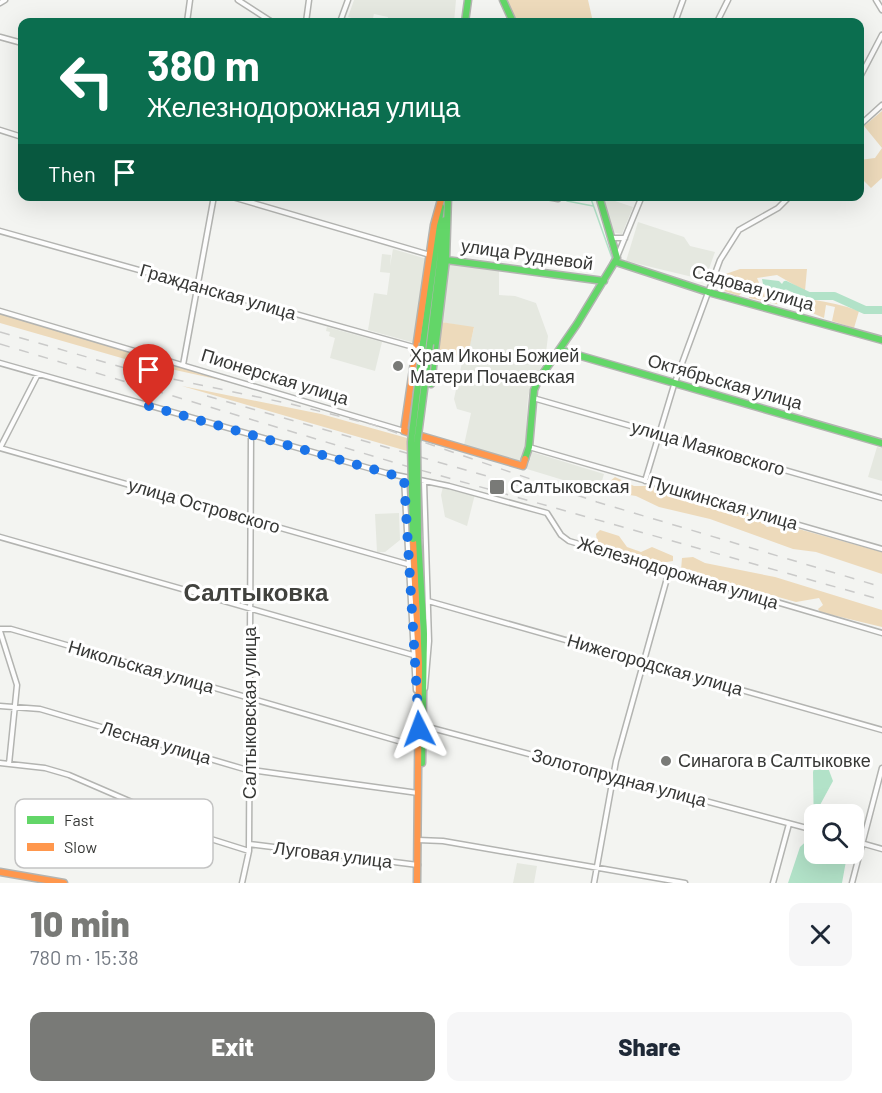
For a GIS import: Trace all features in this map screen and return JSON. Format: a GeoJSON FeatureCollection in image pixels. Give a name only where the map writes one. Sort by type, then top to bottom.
{"type":"FeatureCollection","features":[{"type":"Feature","properties":{"kind":"street"},"geometry":{"type":"LineString","coordinates":[[0,3],[5,0]]}},
{"type":"Feature","properties":{"kind":"street"},"geometry":{"type":"LineString","coordinates":[[188,18],[190,0]]}},
{"type":"Feature","properties":{"kind":"street"},"geometry":{"type":"LineString","coordinates":[[238,0],[265,18]]}},
{"type":"Feature","properties":{"kind":"street"},"geometry":{"type":"LineString","coordinates":[[248,8],[249,0]]}},
{"type":"Feature","properties":{"kind":"street"},"geometry":{"type":"LineString","coordinates":[[307,18],[309,0]]}},
{"type":"Feature","properties":{"kind":"street"},"geometry":{"type":"LineString","coordinates":[[341,18],[348,0]]}},
{"type":"Feature","properties":{"kind":"street"},"geometry":{"type":"LineString","coordinates":[[466,18],[468,0]]}},
{"type":"Feature","properties":{"kind":"street"},"geometry":{"type":"LineString","coordinates":[[503,0],[511,18]]}},
{"type":"Feature","properties":{"kind":"street"},"geometry":{"type":"LineString","coordinates":[[676,18],[683,0]]}},
{"type":"Feature","properties":{"kind":"street"},"geometry":{"type":"LineString","coordinates":[[719,18],[728,0]]}},
{"type":"Feature","properties":{"kind":"street"},"geometry":{"type":"LineString","coordinates":[[876,0],[882,10]]}},
{"type":"Feature","properties":{"kind":"street"},"geometry":{"type":"LineString","coordinates":[[0,37],[18,42]]}},
{"type":"Feature","properties":{"kind":"street"},"geometry":{"type":"LineString","coordinates":[[864,69],[881,37]]}},
{"type":"Feature","properties":{"kind":"street"},"geometry":{"type":"LineString","coordinates":[[864,121],[882,105]]}},
{"type":"Feature","properties":{"kind":"street"},"geometry":{"type":"LineString","coordinates":[[0,130],[18,136]]}},
{"type":"Feature","properties":{"kind":"street"},"geometry":{"type":"LineString","coordinates":[[183,365],[213,201]]}},
{"type":"Feature","properties":{"kind":"street"},"geometry":{"type":"LineString","coordinates":[[246,201],[430,255]]}},
{"type":"Feature","properties":{"kind":"street"},"geometry":{"type":"LineString","coordinates":[[404,431],[430,255],[441,201]]}},
{"type":"Feature","properties":{"kind":"street"},"geometry":{"type":"LineString","coordinates":[[417,883],[421,714],[415,539],[417,443],[441,201]]}},
{"type":"Feature","properties":{"kind":"street"},"geometry":{"type":"LineString","coordinates":[[427,343],[447,201]]}},
{"type":"Feature","properties":{"kind":"street"},"geometry":{"type":"LineString","coordinates":[[412,379],[431,384],[447,260],[448,201]]}},
{"type":"Feature","properties":{"kind":"street"},"geometry":{"type":"LineString","coordinates":[[600,201],[616,260]]}},
{"type":"Feature","properties":{"kind":"street"},"geometry":{"type":"LineString","coordinates":[[529,447],[533,398],[539,379],[560,350],[616,260],[640,201]]}},
{"type":"Feature","properties":{"kind":"street"},"geometry":{"type":"LineString","coordinates":[[645,481],[675,383],[708,292],[732,238],[748,224],[777,208],[785,201]]}},
{"type":"Feature","properties":{"kind":"street","name":"Гражданская улица"},"geometry":{"type":"LineString","coordinates":[[0,231],[435,353]]}},
{"type":"Feature","properties":{"kind":"street"},"geometry":{"type":"LineString","coordinates":[[611,238],[626,238]]}},
{"type":"Feature","properties":{"kind":"street","name":"улица Рудневой"},"geometry":{"type":"LineString","coordinates":[[447,260],[604,281]]}},
{"type":"Feature","properties":{"kind":"street","name":"Садовая улица"},"geometry":{"type":"LineString","coordinates":[[616,260],[708,292],[882,340]]}},
{"type":"Feature","properties":{"kind":"street","name":"Пионерская улица"},"geometry":{"type":"LineString","coordinates":[[0,311],[523,466],[529,447]]}},
{"type":"Feature","properties":{"kind":"street","name":"Октябрьская улица"},"geometry":{"type":"LineString","coordinates":[[560,350],[882,443]]}},
{"type":"Feature","properties":{"kind":"street","name":"Железнодорожная улица"},"geometry":{"type":"LineString","coordinates":[[0,363],[404,478],[547,513],[561,535],[569,541],[882,633]]}},
{"type":"Feature","properties":{"kind":"street"},"geometry":{"type":"LineString","coordinates":[[0,448],[38,374]]}},
{"type":"Feature","properties":{"kind":"street"},"geometry":{"type":"LineString","coordinates":[[410,398],[415,419],[414,434]]}},
{"type":"Feature","properties":{"kind":"street","name":"улица Маяковского"},"geometry":{"type":"LineString","coordinates":[[533,398],[882,498]]}},
{"type":"Feature","properties":{"kind":"street","name":"Салтыковская улица"},"geometry":{"type":"LineString","coordinates":[[242,883],[249,851],[251,434]]}},
{"type":"Feature","properties":{"kind":"street","name":"Пушкинская улица"},"geometry":{"type":"LineString","coordinates":[[529,447],[882,549]]}},
{"type":"Feature","properties":{"kind":"street","name":"улица Островского"},"geometry":{"type":"LineString","coordinates":[[0,448],[407,564]]}},
{"type":"Feature","properties":{"kind":"street"},"geometry":{"type":"LineString","coordinates":[[404,478],[413,655],[424,726],[419,783]]}},
{"type":"Feature","properties":{"kind":"street"},"geometry":{"type":"LineString","coordinates":[[421,714],[428,662],[424,482]]}},
{"type":"Feature","properties":{"kind":"street"},"geometry":{"type":"LineString","coordinates":[[405,502],[413,493],[421,496],[425,501]]}},
{"type":"Feature","properties":{"kind":"street"},"geometry":{"type":"LineString","coordinates":[[0,537],[413,655]]}},
{"type":"Feature","properties":{"kind":"street"},"geometry":{"type":"LineString","coordinates":[[415,539],[424,702]]}},
{"type":"Feature","properties":{"kind":"street"},"geometry":{"type":"LineString","coordinates":[[594,883],[613,776],[669,571]]}},
{"type":"Feature","properties":{"kind":"street","name":"Нижегородская улица"},"geometry":{"type":"LineString","coordinates":[[428,601],[882,730]]}},
{"type":"Feature","properties":{"kind":"street","name":"Никольская улица"},"geometry":{"type":"LineString","coordinates":[[0,630],[11,629],[419,747]]}},
{"type":"Feature","properties":{"kind":"street"},"geometry":{"type":"LineString","coordinates":[[0,630],[16,680],[9,764]]}},
{"type":"Feature","properties":{"kind":"street","name":"Лесная улица"},"geometry":{"type":"LineString","coordinates":[[0,706],[40,709],[249,770],[419,793]]}},
{"type":"Feature","properties":{"kind":"street","name":"Золотопрудная улица"},"geometry":{"type":"LineString","coordinates":[[424,726],[804,828]]}},
{"type":"Feature","properties":{"kind":"street","name":"Луговая улица"},"geometry":{"type":"LineString","coordinates":[[0,763],[45,768],[124,799]]}},
{"type":"Feature","properties":{"kind":"street"},"geometry":{"type":"LineString","coordinates":[[864,839],[882,768]]}},
{"type":"Feature","properties":{"kind":"street"},"geometry":{"type":"LineString","coordinates":[[774,883],[789,824]]}},
{"type":"Feature","properties":{"kind":"street","name":"Луговая улица"},"geometry":{"type":"LineString","coordinates":[[213,840],[249,851]]}},
{"type":"Feature","properties":{"kind":"street"},"geometry":{"type":"LineString","coordinates":[[418,840],[443,842],[685,883]]}},
{"type":"Feature","properties":{"kind":"street"},"geometry":{"type":"LineString","coordinates":[[864,843],[882,849]]}},
{"type":"Feature","properties":{"kind":"street","name":"Луговая улица"},"geometry":{"type":"LineString","coordinates":[[249,844],[418,865]]}},
{"type":"Feature","properties":{"kind":"street"},"geometry":{"type":"LineString","coordinates":[[852,883],[857,864]]}},
{"type":"Feature","properties":{"kind":"street"},"geometry":{"type":"LineString","coordinates":[[0,872],[64,883]]}},
{"type":"Feature","properties":{"kind":"shaded area"},"geometry":{"type":"Polygon","coordinates":[[[354,0],[456,0],[454,18],[388,18],[374,14],[373,18],[348,17],[354,0]]]}},
{"type":"Feature","properties":{"kind":"shaded area"},"geometry":{"type":"Polygon","coordinates":[[[506,0],[588,0],[592,18],[516,18],[506,0]]]}},
{"type":"Feature","properties":{"kind":"shaded area"},"geometry":{"type":"Polygon","coordinates":[[[882,111],[882,148],[864,126],[882,111]]]}},
{"type":"Feature","properties":{"kind":"shaded area"},"geometry":{"type":"Polygon","coordinates":[[[882,148],[882,178],[871,188],[864,181],[864,159],[875,158],[882,148]]]}},
{"type":"Feature","properties":{"kind":"shaded area"},"geometry":{"type":"Polygon","coordinates":[[[604,201],[615,201],[633,207],[622,234],[611,232],[604,201]]]}},
{"type":"Feature","properties":{"kind":"shaded area"},"geometry":{"type":"Polygon","coordinates":[[[638,222],[684,237],[690,246],[715,252],[705,280],[626,261],[638,222]]]}},
{"type":"Feature","properties":{"kind":"shaded area"},"geometry":{"type":"Polygon","coordinates":[[[393,249],[427,259],[415,343],[368,330],[374,293],[387,295],[390,273],[380,272],[382,254],[391,255],[390,266],[393,249]]]}},
{"type":"Feature","properties":{"kind":"shaded area"},"geometry":{"type":"Polygon","coordinates":[[[448,264],[499,271],[499,295],[515,296],[536,303],[548,336],[545,361],[532,382],[528,397],[525,448],[520,463],[464,445],[471,413],[457,409],[454,399],[463,358],[466,359],[474,328],[441,322],[448,264]]]}},
{"type":"Feature","properties":{"kind":"shaded area"},"geometry":{"type":"Polygon","coordinates":[[[740,269],[807,269],[805,291],[777,275],[757,278],[762,290],[859,311],[854,328],[832,321],[835,307],[826,305],[824,318],[803,309],[802,302],[798,301],[791,307],[749,298],[751,293],[744,288],[739,296],[721,290],[717,277],[740,269]]]}},
{"type":"Feature","properties":{"kind":"shaded area"},"geometry":{"type":"Polygon","coordinates":[[[762,279],[779,281],[787,289],[777,292],[763,284],[762,279]]]}},
{"type":"Feature","properties":{"kind":"shaded area"},"geometry":{"type":"Polygon","coordinates":[[[0,314],[257,388],[125,359],[0,323],[0,314]]]}},
{"type":"Feature","properties":{"kind":"shaded area"},"geometry":{"type":"Polygon","coordinates":[[[441,322],[474,327],[467,359],[437,349],[441,322]]]}},
{"type":"Feature","properties":{"kind":"shaded area"},"geometry":{"type":"Polygon","coordinates":[[[327,327],[382,342],[375,371],[330,358],[335,338],[329,336],[330,332],[326,331],[327,327]]]}},
{"type":"Feature","properties":{"kind":"shaded area"},"geometry":{"type":"Polygon","coordinates":[[[182,386],[321,414],[407,438],[407,451],[182,386]]]}},
{"type":"Feature","properties":{"kind":"shaded area"},"geometry":{"type":"Polygon","coordinates":[[[877,447],[882,448],[882,481],[868,477],[877,447]]]}},
{"type":"Feature","properties":{"kind":"shaded area"},"geometry":{"type":"Polygon","coordinates":[[[532,452],[604,474],[599,491],[527,469],[532,452]]]}},
{"type":"Feature","properties":{"kind":"shaded area"},"geometry":{"type":"Polygon","coordinates":[[[615,477],[634,486],[655,486],[722,510],[755,516],[767,527],[779,525],[795,528],[882,552],[882,574],[816,552],[793,549],[710,519],[659,507],[636,496],[598,490],[600,480],[609,482],[615,477]]]}},
{"type":"Feature","properties":{"kind":"shaded area"},"geometry":{"type":"Polygon","coordinates":[[[443,487],[475,494],[467,526],[445,517],[441,495],[443,487]]]}},
{"type":"Feature","properties":{"kind":"shaded area"},"geometry":{"type":"Polygon","coordinates":[[[399,513],[400,540],[385,552],[377,552],[375,514],[399,513]]]}},
{"type":"Feature","properties":{"kind":"shaded area"},"geometry":{"type":"Polygon","coordinates":[[[600,530],[619,536],[627,547],[641,552],[652,547],[673,556],[673,561],[661,563],[601,545],[597,541],[596,534],[600,530]]]}},
{"type":"Feature","properties":{"kind":"shaded area"},"geometry":{"type":"Polygon","coordinates":[[[693,557],[705,563],[775,577],[882,610],[882,627],[820,612],[818,609],[823,605],[819,598],[796,602],[681,570],[682,558],[693,557]]]}},
{"type":"Feature","properties":{"kind":"shaded area"},"geometry":{"type":"Polygon","coordinates":[[[821,761],[827,765],[833,781],[821,804],[814,804],[815,765],[821,761]]]}},
{"type":"Feature","properties":{"kind":"shaded area"},"geometry":{"type":"Polygon","coordinates":[[[804,843],[804,864],[845,864],[842,883],[788,883],[800,847],[804,843]]]}},
{"type":"Feature","properties":{"kind":"shaded area"},"geometry":{"type":"Polygon","coordinates":[[[517,863],[537,866],[534,883],[513,883],[517,863]]]}},
{"type":"Feature","properties":{"kind":"waterway"},"geometry":{"type":"LineString","coordinates":[[567,201],[593,206]]}},
{"type":"Feature","properties":{"kind":"waterway"},"geometry":{"type":"LineString","coordinates":[[592,201],[612,258],[610,263]]}},
{"type":"Feature","properties":{"kind":"waterway"},"geometry":{"type":"LineString","coordinates":[[786,285],[809,296],[834,296],[865,310],[882,310]]}},
{"type":"Feature","properties":{"kind":"railway"},"geometry":{"type":"LineString","coordinates":[[0,332],[139,372],[291,404],[374,425],[597,502],[882,587]]}},
{"type":"Feature","properties":{"kind":"railway"},"geometry":{"type":"LineString","coordinates":[[0,344],[406,466],[882,600]]}},
{"type":"Feature","properties":{"kind":"railway"},"geometry":{"type":"LineString","coordinates":[[207,396],[525,487]]}},
{"type":"Feature","properties":{"kind":"traffic: fast"},"geometry":{"type":"LineString","coordinates":[[466,18],[468,0]]}},
{"type":"Feature","properties":{"kind":"traffic: fast"},"geometry":{"type":"LineString","coordinates":[[503,0],[511,18]]}},
{"type":"Feature","properties":{"kind":"traffic: fast"},"geometry":{"type":"LineString","coordinates":[[421,381],[431,384],[446,260],[448,201]]}},
{"type":"Feature","properties":{"kind":"traffic: fast"},"geometry":{"type":"LineString","coordinates":[[525,459],[529,447],[534,390],[539,379],[577,324],[617,258],[600,201]]}},
{"type":"Feature","properties":{"kind":"traffic: fast"},"geometry":{"type":"LineString","coordinates":[[423,343],[441,207]]}},
{"type":"Feature","properties":{"kind":"traffic: fast"},"geometry":{"type":"LineString","coordinates":[[430,344],[445,220]]}},
{"type":"Feature","properties":{"kind":"traffic: fast"},"geometry":{"type":"LineString","coordinates":[[446,260],[604,281]]}},
{"type":"Feature","properties":{"kind":"traffic: fast"},"geometry":{"type":"LineString","coordinates":[[616,262],[708,292],[882,340]]}},
{"type":"Feature","properties":{"kind":"traffic: fast"},"geometry":{"type":"LineString","coordinates":[[413,539],[411,442],[423,343]]}},
{"type":"Feature","properties":{"kind":"traffic: fast"},"geometry":{"type":"LineString","coordinates":[[418,539],[417,443],[430,344]]}},
{"type":"Feature","properties":{"kind":"traffic: fast"},"geometry":{"type":"LineString","coordinates":[[560,350],[882,443]]}},
{"type":"Feature","properties":{"kind":"traffic: fast"},"geometry":{"type":"LineString","coordinates":[[418,539],[424,634],[422,763]]}},
{"type":"Feature","properties":{"kind":"traffic: slow"},"geometry":{"type":"LineString","coordinates":[[441,201],[434,225],[404,431],[523,466],[525,459]]}},
{"type":"Feature","properties":{"kind":"traffic: slow"},"geometry":{"type":"LineString","coordinates":[[413,539],[419,664],[417,883]]}},
{"type":"Feature","properties":{"kind":"traffic: slow"},"geometry":{"type":"LineString","coordinates":[[0,872],[64,883]]}},
{"type":"Feature","properties":{"kind":"place","name":"Храм Иконы Божией Матери Почаевская"},"geometry":{"type":"Point","coordinates":[398,366]}},
{"type":"Feature","properties":{"kind":"place","name":"Салтыковская"},"geometry":{"type":"Point","coordinates":[497,487]}},
{"type":"Feature","properties":{"kind":"place","name":"Синагога в Салтыковке"},"geometry":{"type":"Point","coordinates":[666,761]}},
{"type":"Feature","properties":{"kind":"district","name":"Салтыковка"},"geometry":{"type":"Point","coordinates":[256,593]}},
{"type":"Feature","properties":{"kind":"route"},"geometry":{"type":"LineString","coordinates":[[149,406],[404,478],[419,729]]}}]}
